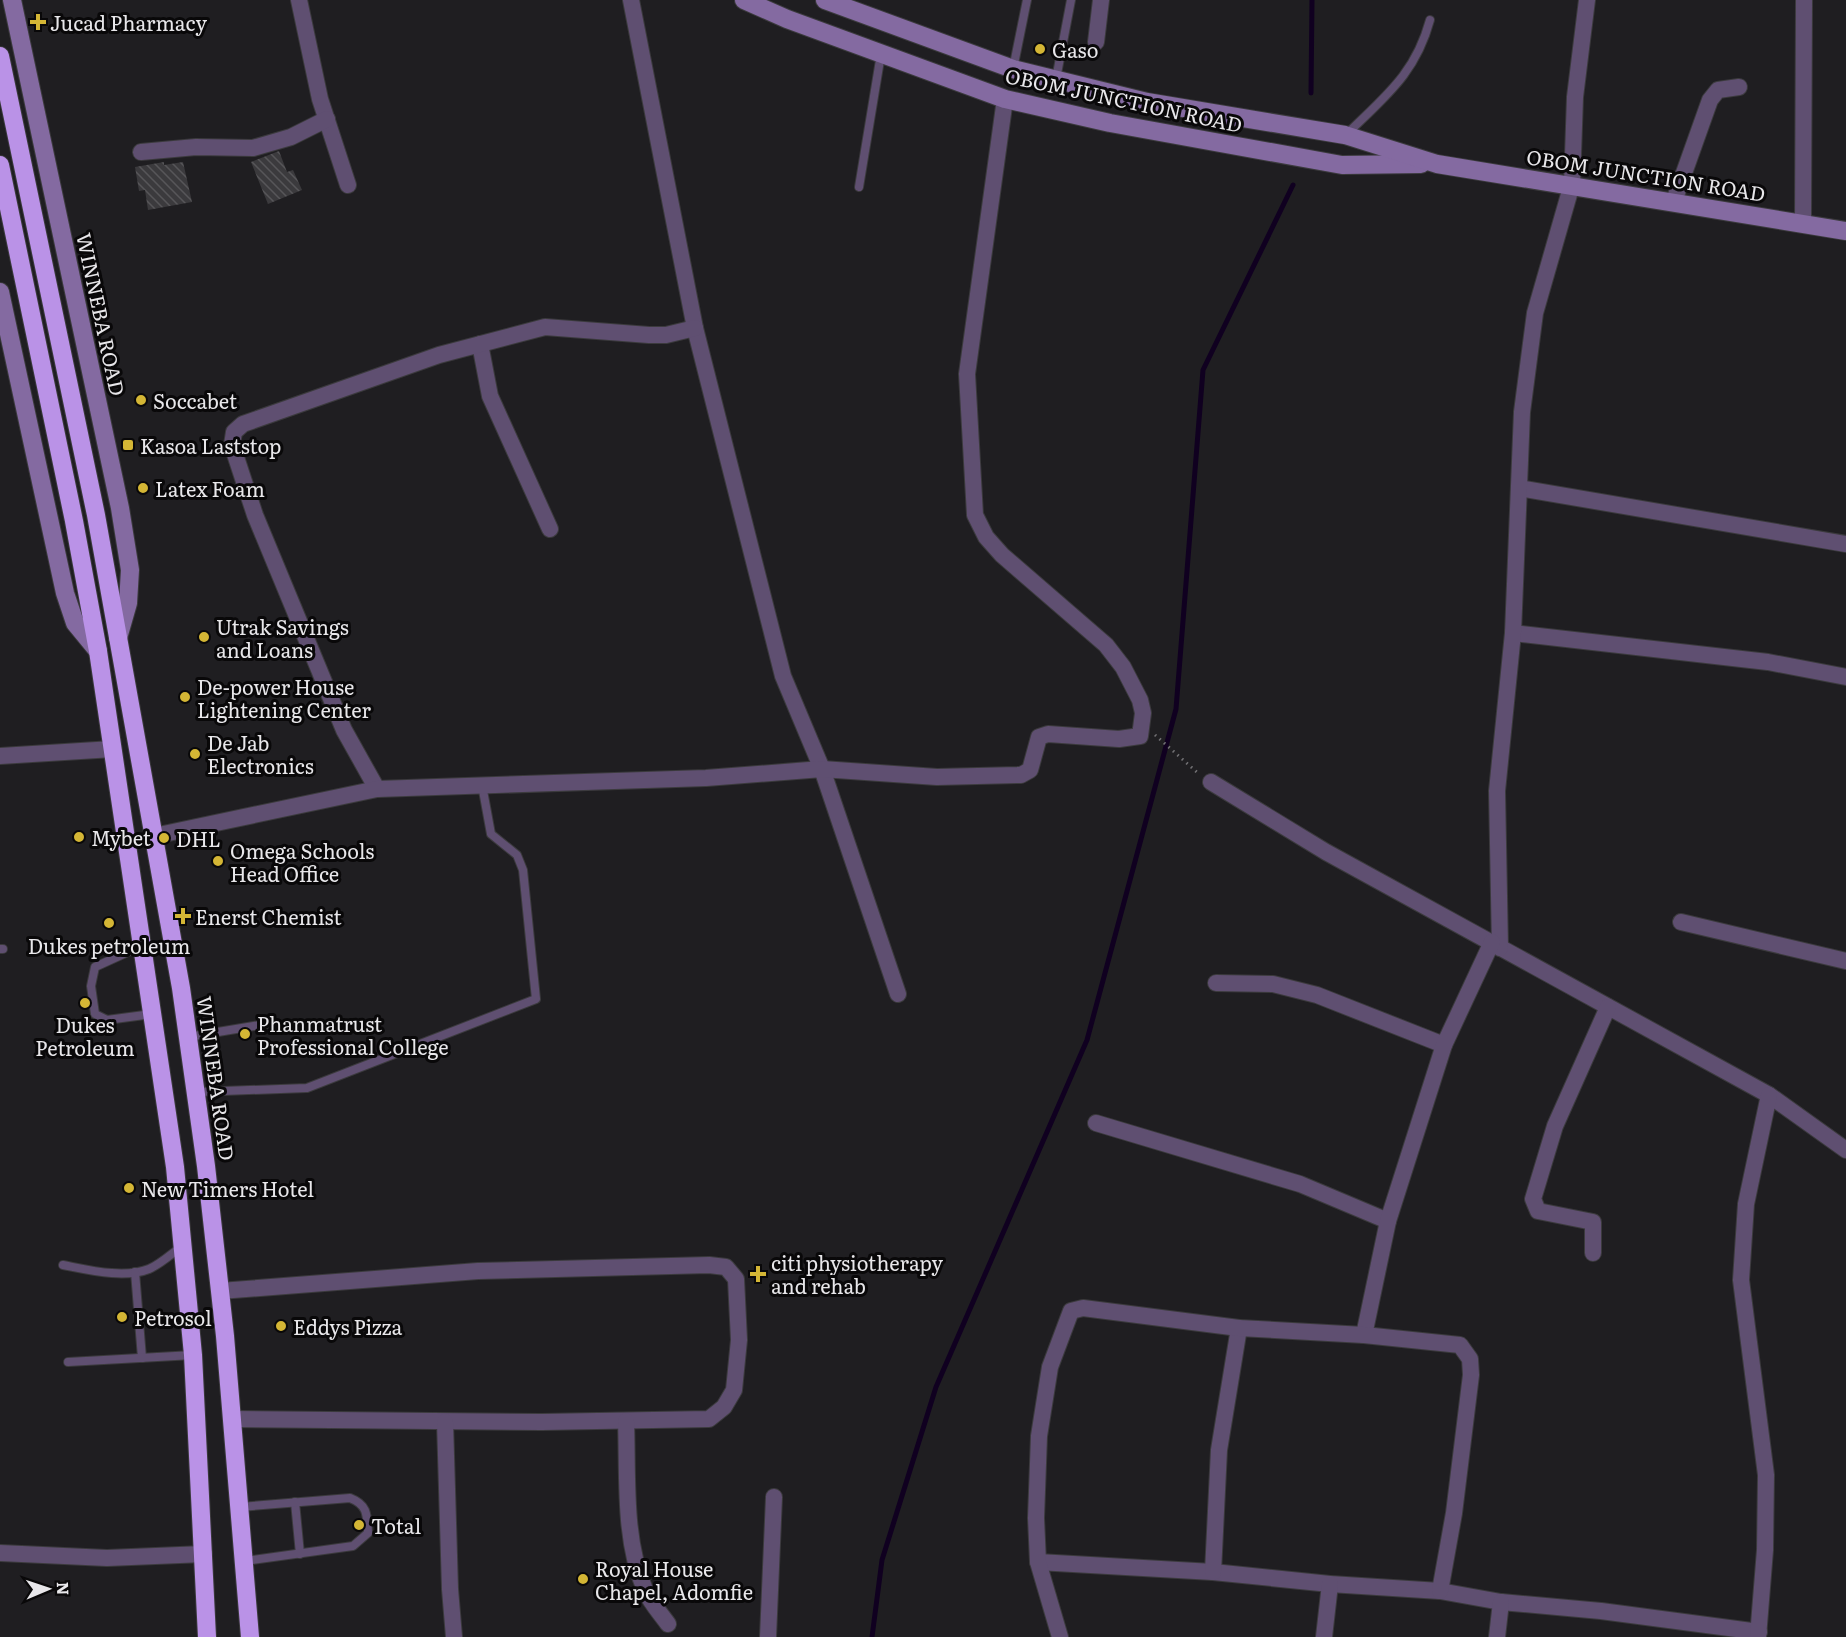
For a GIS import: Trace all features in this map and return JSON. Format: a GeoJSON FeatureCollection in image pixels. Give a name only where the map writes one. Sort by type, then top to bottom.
{"type":"FeatureCollection","features":[{"type":"Feature","properties":{"kind":"highway","name":"WINNEBA ROAD"},"geometry":{"type":"LineString","coordinates":[[0,56],[96,515],[188,1037],[220,1291],[250,1637]]}},
{"type":"Feature","properties":{"kind":"highway"},"geometry":{"type":"LineString","coordinates":[[0,165],[74,521],[98,651],[176,1167],[193,1355],[207,1637]]}},
{"type":"Feature","properties":{"kind":"main road","name":"WINNEBA ROAD"},"geometry":{"type":"LineString","coordinates":[[12,0],[120,508],[130,570],[128,603],[118,638]]}},
{"type":"Feature","properties":{"kind":"main road","name":"OBOM JUNCTION ROAD"},"geometry":{"type":"LineString","coordinates":[[744,0],[1005,99],[1110,123],[1342,165],[1437,164],[1572,184],[1846,231]]}},
{"type":"Feature","properties":{"kind":"main road","name":"OBOM JUNCTION ROAD"},"geometry":{"type":"LineString","coordinates":[[825,0],[1013,69],[1147,102],[1345,135],[1437,164]]}},
{"type":"Feature","properties":{"kind":"main road"},"geometry":{"type":"LineString","coordinates":[[0,292],[64,593],[75,623],[98,651]]}},
{"type":"Feature","properties":{"kind":"street"},"geometry":{"type":"LineString","coordinates":[[299,0],[327,119],[348,185]]}},
{"type":"Feature","properties":{"kind":"street"},"geometry":{"type":"LineString","coordinates":[[632,0],[695,328],[783,676],[822,769],[898,994]]}},
{"type":"Feature","properties":{"kind":"street"},"geometry":{"type":"LineString","coordinates":[[1096,42],[1101,0]]}},
{"type":"Feature","properties":{"kind":"street"},"geometry":{"type":"LineString","coordinates":[[1364,1335],[1388,1221],[1444,1045],[1496,945],[1497,792],[1513,633],[1522,412],[1535,313],[1572,184],[1575,97],[1587,0]]}},
{"type":"Feature","properties":{"kind":"street"},"geometry":{"type":"LineString","coordinates":[[1803,223],[1804,0]]}},
{"type":"Feature","properties":{"kind":"street"},"geometry":{"type":"LineString","coordinates":[[1674,201],[1710,100],[1718,90],[1739,87]]}},
{"type":"Feature","properties":{"kind":"street"},"geometry":{"type":"LineString","coordinates":[[154,836],[377,789],[706,778],[822,769],[937,777],[1022,775],[1030,770],[1039,736],[1048,734],[1132,739],[1140,736],[1143,713],[1134,684],[1106,645],[1002,555],[986,537],[975,515],[967,374],[1005,99]]}},
{"type":"Feature","properties":{"kind":"street"},"geometry":{"type":"LineString","coordinates":[[141,152],[196,147],[253,148],[291,137],[327,119]]}},
{"type":"Feature","properties":{"kind":"street"},"geometry":{"type":"LineString","coordinates":[[377,789],[344,730],[255,515],[232,445],[234,432],[243,424],[439,354],[545,327],[648,335],[666,335],[695,328]]}},
{"type":"Feature","properties":{"kind":"street"},"geometry":{"type":"LineString","coordinates":[[480,345],[490,396],[550,530]]}},
{"type":"Feature","properties":{"kind":"street"},"geometry":{"type":"LineString","coordinates":[[1519,488],[1846,544]]}},
{"type":"Feature","properties":{"kind":"street"},"geometry":{"type":"LineString","coordinates":[[1513,633],[1768,662],[1846,677]]}},
{"type":"Feature","properties":{"kind":"street"},"geometry":{"type":"LineString","coordinates":[[0,756],[113,748]]}},
{"type":"Feature","properties":{"kind":"street"},"geometry":{"type":"LineString","coordinates":[[1211,782],[1326,852],[1769,1095],[1846,1150]]}},
{"type":"Feature","properties":{"kind":"street"},"geometry":{"type":"LineString","coordinates":[[1681,922],[1846,961]]}},
{"type":"Feature","properties":{"kind":"street"},"geometry":{"type":"LineString","coordinates":[[1216,983],[1273,984],[1317,995],[1444,1045]]}},
{"type":"Feature","properties":{"kind":"street"},"geometry":{"type":"LineString","coordinates":[[1593,1253],[1593,1222],[1538,1211],[1533,1199],[1555,1126],[1608,1007]]}},
{"type":"Feature","properties":{"kind":"street"},"geometry":{"type":"LineString","coordinates":[[1038,1562],[1213,1572],[1330,1584],[1440,1591],[1501,1602],[1601,1611],[1759,1635],[1765,1550],[1766,1475],[1741,1280],[1746,1204],[1769,1095]]}},
{"type":"Feature","properties":{"kind":"street"},"geometry":{"type":"LineString","coordinates":[[1096,1123],[1300,1184],[1388,1221]]}},
{"type":"Feature","properties":{"kind":"street"},"geometry":{"type":"LineString","coordinates":[[220,1291],[478,1271],[709,1265],[726,1268],[736,1279],[739,1340],[734,1390],[724,1407],[709,1419],[445,1422],[232,1419]]}},
{"type":"Feature","properties":{"kind":"street"},"geometry":{"type":"LineString","coordinates":[[1060,1637],[1038,1562],[1039,1436],[1050,1367],[1071,1311],[1083,1308],[1239,1328],[1364,1335],[1460,1345],[1470,1359],[1471,1375],[1455,1502],[1440,1591]]}},
{"type":"Feature","properties":{"kind":"street"},"geometry":{"type":"LineString","coordinates":[[1213,1572],[1219,1450],[1239,1328]]}},
{"type":"Feature","properties":{"kind":"street"},"geometry":{"type":"LineString","coordinates":[[626,1421],[630,1526],[636,1560],[645,1591],[668,1624]]}},
{"type":"Feature","properties":{"kind":"street"},"geometry":{"type":"LineString","coordinates":[[445,1422],[450,1589],[454,1637]]}},
{"type":"Feature","properties":{"kind":"street"},"geometry":{"type":"LineString","coordinates":[[768,1637],[774,1497]]}},
{"type":"Feature","properties":{"kind":"street"},"geometry":{"type":"LineString","coordinates":[[0,1552],[107,1558],[204,1554]]}},
{"type":"Feature","properties":{"kind":"street"},"geometry":{"type":"LineString","coordinates":[[1324,1637],[1330,1584]]}},
{"type":"Feature","properties":{"kind":"street"},"geometry":{"type":"LineString","coordinates":[[1497,1637],[1501,1602]]}},
{"type":"Feature","properties":{"kind":"lane"},"geometry":{"type":"LineString","coordinates":[[1013,69],[1026,0]]}},
{"type":"Feature","properties":{"kind":"lane"},"geometry":{"type":"LineString","coordinates":[[1056,80],[1071,0]]}},
{"type":"Feature","properties":{"kind":"lane"},"geometry":{"type":"LineString","coordinates":[[1345,135],[1407,74],[1423,45],[1430,20]]}},
{"type":"Feature","properties":{"kind":"lane"},"geometry":{"type":"LineString","coordinates":[[859,187],[881,53]]}},
{"type":"Feature","properties":{"kind":"lane"},"geometry":{"type":"LineString","coordinates":[[196,1092],[307,1088],[536,999],[523,870],[517,855],[491,834],[482,785]]}},
{"type":"Feature","properties":{"kind":"lane"},"geometry":{"type":"LineString","coordinates":[[141,946],[95,967],[91,986],[95,1014],[108,1020],[152,1014]]}},
{"type":"Feature","properties":{"kind":"lane"},"geometry":{"type":"LineString","coordinates":[[188,1037],[266,1024]]}},
{"type":"Feature","properties":{"kind":"lane"},"geometry":{"type":"LineString","coordinates":[[63,1265],[102,1272],[135,1272],[157,1264],[183,1246]]}},
{"type":"Feature","properties":{"kind":"lane"},"geometry":{"type":"LineString","coordinates":[[135,1272],[142,1358]]}},
{"type":"Feature","properties":{"kind":"lane"},"geometry":{"type":"LineString","coordinates":[[68,1362],[193,1355]]}},
{"type":"Feature","properties":{"kind":"lane"},"geometry":{"type":"LineString","coordinates":[[240,1506],[350,1498],[361,1502],[366,1510],[368,1533],[362,1541],[353,1546],[245,1561]]}},
{"type":"Feature","properties":{"kind":"lane"},"geometry":{"type":"LineString","coordinates":[[295,1502],[300,1554]]}},
{"type":"Feature","properties":{"kind":"path"},"geometry":{"type":"LineString","coordinates":[[1143,724],[1211,782]]}},
{"type":"Feature","properties":{"kind":"building"},"geometry":{"type":"Polygon","coordinates":[[[279,151],[287,172],[293,170],[302,190],[268,204],[251,162],[279,151]]]}},
{"type":"Feature","properties":{"kind":"building"},"geometry":{"type":"Polygon","coordinates":[[[164,162],[164,165],[183,162],[192,202],[148,210],[145,190],[139,191],[135,167],[164,162]]]}},
{"type":"Feature","properties":{"kind":"waterway"},"geometry":{"type":"LineString","coordinates":[[1311,93],[1312,0]]}},
{"type":"Feature","properties":{"kind":"waterway"},"geometry":{"type":"LineString","coordinates":[[872,1637],[882,1560],[936,1387],[1087,1040],[1176,709],[1203,370],[1293,185]]}},
{"type":"Feature","properties":{"kind":"place","name":"Jucad Pharmacy"},"geometry":{"type":"Point","coordinates":[38,22]}},
{"type":"Feature","properties":{"kind":"place","name":"Gaso"},"geometry":{"type":"Point","coordinates":[1040,49]}},
{"type":"Feature","properties":{"kind":"place","name":"Soccabet"},"geometry":{"type":"Point","coordinates":[141,400]}},
{"type":"Feature","properties":{"kind":"place","name":"Kasoa Laststop"},"geometry":{"type":"Point","coordinates":[128,445]}},
{"type":"Feature","properties":{"kind":"place","name":"Latex Foam"},"geometry":{"type":"Point","coordinates":[143,488]}},
{"type":"Feature","properties":{"kind":"place","name":"Utrak Savings and Loans"},"geometry":{"type":"Point","coordinates":[204,637]}},
{"type":"Feature","properties":{"kind":"place","name":"De-power House Lightening Center"},"geometry":{"type":"Point","coordinates":[185,697]}},
{"type":"Feature","properties":{"kind":"place","name":"De Jab Electronics"},"geometry":{"type":"Point","coordinates":[195,754]}},
{"type":"Feature","properties":{"kind":"place","name":"Mybet"},"geometry":{"type":"Point","coordinates":[79,837]}},
{"type":"Feature","properties":{"kind":"place","name":"DHL"},"geometry":{"type":"Point","coordinates":[164,838]}},
{"type":"Feature","properties":{"kind":"place","name":"Omega Schools Head Office"},"geometry":{"type":"Point","coordinates":[218,861]}},
{"type":"Feature","properties":{"kind":"place","name":"Enerst Chemist"},"geometry":{"type":"Point","coordinates":[183,916]}},
{"type":"Feature","properties":{"kind":"place","name":"Dukes petroleum"},"geometry":{"type":"Point","coordinates":[109,923]}},
{"type":"Feature","properties":{"kind":"place","name":"Dukes Petroleum"},"geometry":{"type":"Point","coordinates":[85,1003]}},
{"type":"Feature","properties":{"kind":"place","name":"Phanmatrust Professional College"},"geometry":{"type":"Point","coordinates":[245,1034]}},
{"type":"Feature","properties":{"kind":"place","name":"New Timers Hotel"},"geometry":{"type":"Point","coordinates":[129,1188]}},
{"type":"Feature","properties":{"kind":"place","name":"citi physiotherapy and rehab"},"geometry":{"type":"Point","coordinates":[758,1274]}},
{"type":"Feature","properties":{"kind":"place","name":"Petrosol"},"geometry":{"type":"Point","coordinates":[122,1317]}},
{"type":"Feature","properties":{"kind":"place","name":"Eddys Pizza"},"geometry":{"type":"Point","coordinates":[281,1326]}},
{"type":"Feature","properties":{"kind":"place","name":"Total"},"geometry":{"type":"Point","coordinates":[359,1525]}},
{"type":"Feature","properties":{"kind":"place","name":"Royal House Chapel, Adomfie"},"geometry":{"type":"Point","coordinates":[583,1579]}}]}
